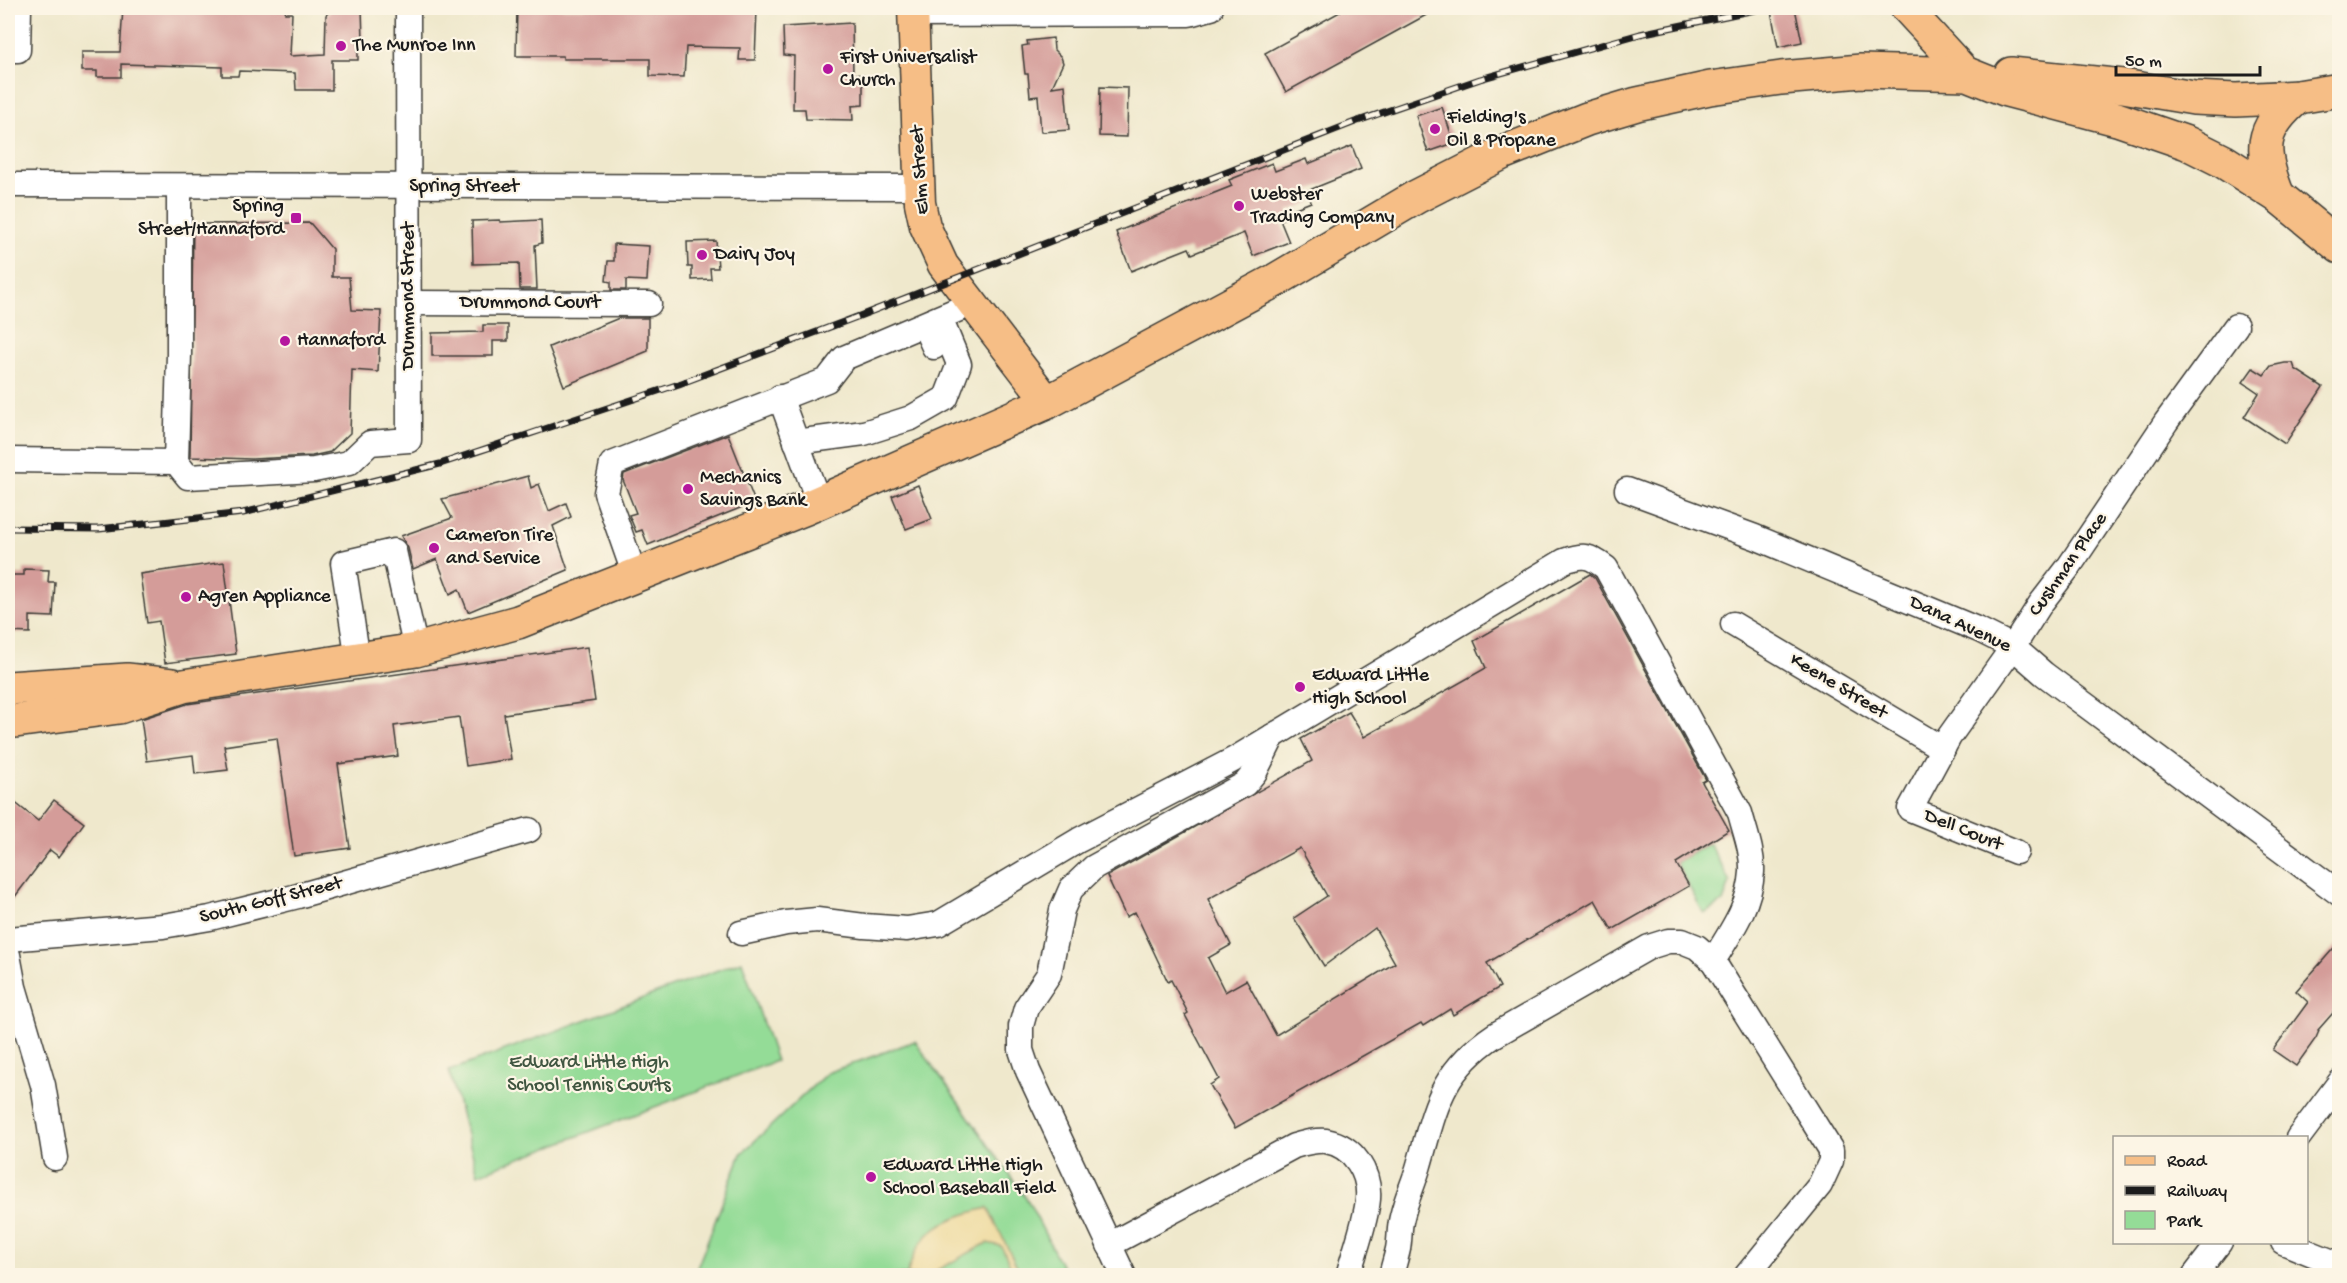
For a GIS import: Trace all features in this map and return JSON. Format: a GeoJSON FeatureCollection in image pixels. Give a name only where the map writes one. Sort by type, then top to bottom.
{"type":"FeatureCollection","features":[{"type":"Feature","properties":{"kind":"highway"},"geometry":{"type":"LineString","coordinates":[[8,722],[119,707],[183,686],[416,650],[518,622],[819,503],[1048,402],[1276,280],[1416,196],[1459,174],[1522,144],[1587,119],[1637,104],[1710,88],[1781,78],[1861,71],[2008,73],[2123,86],[2194,98],[2236,100],[2298,97],[2340,90]]}},
{"type":"Feature","properties":{"kind":"highway"},"geometry":{"type":"LineString","coordinates":[[1967,74],[2007,90],[2117,119],[2187,143],[2223,161],[2278,196],[2340,247]]}},
{"type":"Feature","properties":{"kind":"highway"},"geometry":{"type":"LineString","coordinates":[[2278,196],[2267,168],[2265,146],[2271,125],[2282,110],[2298,97]]}},
{"type":"Feature","properties":{"kind":"highway"},"geometry":{"type":"LineString","coordinates":[[8,688],[127,680],[183,686]]}},
{"type":"Feature","properties":{"kind":"main road"},"geometry":{"type":"LineString","coordinates":[[1906,8],[1967,74]]}},
{"type":"Feature","properties":{"kind":"main road","name":"Elm Street"},"geometry":{"type":"LineString","coordinates":[[913,11],[922,214],[933,246],[943,265],[971,304],[1048,402]]}},
{"type":"Feature","properties":{"kind":"street"},"geometry":{"type":"LineString","coordinates":[[8,50],[18,50],[19,8]]}},
{"type":"Feature","properties":{"kind":"street","name":"Drummond Street"},"geometry":{"type":"LineString","coordinates":[[176,462],[188,477],[314,470],[349,463],[370,443],[409,441],[408,8]]}},
{"type":"Feature","properties":{"kind":"street"},"geometry":{"type":"LineString","coordinates":[[913,11],[1189,14],[1211,8]]}},
{"type":"Feature","properties":{"kind":"street","name":"Spring Street"},"geometry":{"type":"LineString","coordinates":[[8,185],[920,187]]}},
{"type":"Feature","properties":{"kind":"street"},"geometry":{"type":"LineString","coordinates":[[8,460],[176,462],[179,354],[179,187]]}},
{"type":"Feature","properties":{"kind":"street","name":"Drummond Court"},"geometry":{"type":"LineString","coordinates":[[410,303],[649,304]]}},
{"type":"Feature","properties":{"kind":"street"},"geometry":{"type":"LineString","coordinates":[[635,576],[606,493],[612,464],[827,380],[844,358],[971,304]]}},
{"type":"Feature","properties":{"kind":"street"},"geometry":{"type":"LineString","coordinates":[[932,321],[937,355],[950,384]]}},
{"type":"Feature","properties":{"kind":"street"},"geometry":{"type":"LineString","coordinates":[[796,442],[864,433],[911,418],[946,398],[959,364],[932,321]]}},
{"type":"Feature","properties":{"kind":"street","name":"Cushman Place"},"geometry":{"type":"LineString","coordinates":[[1910,809],[1943,749],[1990,677],[2068,568],[2166,422],[2236,326]]}},
{"type":"Feature","properties":{"kind":"street"},"geometry":{"type":"LineString","coordinates":[[780,397],[819,503]]}},
{"type":"Feature","properties":{"kind":"street","name":"Dana Avenue"},"geometry":{"type":"LineString","coordinates":[[1628,490],[1755,537],[1979,630],[2013,647],[2044,674],[2340,894]]}},
{"type":"Feature","properties":{"kind":"street"},"geometry":{"type":"LineString","coordinates":[[358,660],[343,563],[394,551],[416,650]]}},
{"type":"Feature","properties":{"kind":"street"},"geometry":{"type":"LineString","coordinates":[[741,933],[786,923],[817,920],[907,929],[938,924],[1079,840],[1233,760],[1564,561],[1579,555],[1593,558],[1605,568],[1740,813],[1752,871],[1749,892],[1740,918],[1713,961]]}},
{"type":"Feature","properties":{"kind":"street","name":"Keene Street"},"geometry":{"type":"LineString","coordinates":[[1733,624],[1943,749]]}},
{"type":"Feature","properties":{"kind":"street"},"geometry":{"type":"LineString","coordinates":[[1124,1275],[1028,1071],[1021,1050],[1021,1026],[1026,1008],[1049,974],[1062,910],[1071,889],[1095,867],[1245,784],[1255,772],[1273,736]]}},
{"type":"Feature","properties":{"kind":"street","name":"Dell Court"},"geometry":{"type":"LineString","coordinates":[[1910,809],[2016,852]]}},
{"type":"Feature","properties":{"kind":"street","name":"South Goff Street"},"geometry":{"type":"LineString","coordinates":[[8,939],[163,926],[210,918],[298,896],[529,830]]}},
{"type":"Feature","properties":{"kind":"street"},"geometry":{"type":"LineString","coordinates":[[1391,1275],[1407,1200],[1441,1094],[1452,1074],[1476,1048],[1649,947],[1668,941],[1682,941],[1697,947],[1713,961],[1831,1150],[1831,1161],[1820,1185],[1746,1275]]}},
{"type":"Feature","properties":{"kind":"street"},"geometry":{"type":"LineString","coordinates":[[8,955],[14,987],[43,1085],[55,1158]]}},
{"type":"Feature","properties":{"kind":"street"},"geometry":{"type":"LineString","coordinates":[[2299,1136],[2340,1082]]}},
{"type":"Feature","properties":{"kind":"street"},"geometry":{"type":"LineString","coordinates":[[1109,1245],[1294,1146],[1312,1141],[1325,1141],[1340,1146],[1352,1154],[1362,1167],[1368,1185],[1368,1201],[1348,1275]]}},
{"type":"Feature","properties":{"kind":"street"},"geometry":{"type":"LineString","coordinates":[[2194,1275],[2218,1244]]}},
{"type":"Feature","properties":{"kind":"street"},"geometry":{"type":"LineString","coordinates":[[2288,1244],[2340,1265]]}},
{"type":"Feature","properties":{"kind":"green space"},"geometry":{"type":"Polygon","coordinates":[[[1709,843],[1730,882],[1723,902],[1704,914],[1676,863],[1709,843]]]}},
{"type":"Feature","properties":{"kind":"green space","name":"Edward Little High School Tennis Courts"},"geometry":{"type":"Polygon","coordinates":[[[742,961],[776,1061],[478,1174],[449,1071],[742,961]]]}},
{"type":"Feature","properties":{"kind":"green space","name":"Edward Little High School Baseball Field"},"geometry":{"type":"Polygon","coordinates":[[[915,1041],[1028,1201],[1066,1275],[694,1276],[741,1154],[827,1073],[915,1041]]]}},
{"type":"Feature","properties":{"kind":"sand"},"geometry":{"type":"Polygon","coordinates":[[[988,1208],[1021,1275],[1015,1275],[1001,1246],[987,1243],[937,1270],[935,1275],[907,1275],[919,1247],[936,1228],[959,1216],[988,1208]]]}},
{"type":"Feature","properties":{"kind":"building"},"geometry":{"type":"Polygon","coordinates":[[[123,8],[166,11],[166,8],[286,8],[285,13],[292,13],[290,56],[325,54],[326,15],[332,9],[362,9],[363,40],[358,40],[358,60],[332,60],[332,90],[296,90],[295,73],[239,71],[238,76],[222,76],[222,67],[121,64],[121,77],[97,77],[97,71],[82,71],[82,52],[120,52],[123,8]]]}},
{"type":"Feature","properties":{"kind":"building"},"geometry":{"type":"Polygon","coordinates":[[[517,8],[757,8],[755,60],[739,60],[740,48],[686,47],[684,77],[650,76],[650,59],[563,59],[563,56],[516,56],[517,8]]]}},
{"type":"Feature","properties":{"kind":"building"},"geometry":{"type":"Polygon","coordinates":[[[1347,8],[1439,8],[1286,92],[1265,53],[1347,8]]]}},
{"type":"Feature","properties":{"kind":"building"},"geometry":{"type":"Polygon","coordinates":[[[1795,8],[1802,42],[1778,47],[1771,11],[1795,8]]]}},
{"type":"Feature","properties":{"kind":"building","name":"First Universalist Church"},"geometry":{"type":"Polygon","coordinates":[[[852,23],[853,74],[863,75],[863,105],[852,106],[853,120],[806,119],[805,109],[793,109],[794,56],[784,55],[783,27],[852,23]]]}},
{"type":"Feature","properties":{"kind":"building"},"geometry":{"type":"Polygon","coordinates":[[[1053,38],[1054,50],[1063,63],[1052,87],[1065,85],[1069,130],[1041,132],[1038,96],[1030,97],[1022,46],[1028,45],[1027,41],[1053,38]]]}},
{"type":"Feature","properties":{"kind":"building"},"geometry":{"type":"Polygon","coordinates":[[[1100,87],[1128,88],[1127,137],[1099,136],[1100,87]]]}},
{"type":"Feature","properties":{"kind":"building","name":"Fielding's Oil & Propane"},"geometry":{"type":"Polygon","coordinates":[[[1442,107],[1454,143],[1428,152],[1416,116],[1442,107]]]}},
{"type":"Feature","properties":{"kind":"building","name":"Webster Trading Company"},"geometry":{"type":"Polygon","coordinates":[[[1352,146],[1361,169],[1307,191],[1311,202],[1288,211],[1291,216],[1280,220],[1289,242],[1253,256],[1244,233],[1192,254],[1189,248],[1131,271],[1116,232],[1232,186],[1229,180],[1272,163],[1275,171],[1306,159],[1308,164],[1352,146]]]}},
{"type":"Feature","properties":{"kind":"building"},"geometry":{"type":"Polygon","coordinates":[[[500,220],[500,222],[541,220],[542,243],[535,245],[537,289],[520,289],[519,263],[473,264],[472,221],[500,220]]]}},
{"type":"Feature","properties":{"kind":"building","name":"Hannaford"},"geometry":{"type":"Polygon","coordinates":[[[310,223],[332,249],[332,277],[349,277],[352,310],[381,311],[378,372],[352,370],[350,433],[330,452],[312,456],[252,459],[190,457],[193,224],[310,223]]]}},
{"type":"Feature","properties":{"kind":"building","name":"Dairy Joy"},"geometry":{"type":"Polygon","coordinates":[[[716,241],[718,268],[710,268],[711,279],[692,280],[692,267],[688,267],[687,242],[716,241]]]}},
{"type":"Feature","properties":{"kind":"building"},"geometry":{"type":"Polygon","coordinates":[[[614,244],[649,246],[647,281],[626,280],[626,290],[611,290],[611,282],[606,281],[608,261],[614,261],[614,244]]]}},
{"type":"Feature","properties":{"kind":"building"},"geometry":{"type":"Polygon","coordinates":[[[619,318],[648,318],[648,351],[564,386],[549,347],[619,318]]]}},
{"type":"Feature","properties":{"kind":"building"},"geometry":{"type":"Polygon","coordinates":[[[483,325],[508,325],[508,341],[493,341],[493,356],[432,356],[432,333],[483,332],[483,325]]]}},
{"type":"Feature","properties":{"kind":"building"},"geometry":{"type":"Polygon","coordinates":[[[2293,363],[2295,369],[2323,387],[2285,444],[2244,417],[2259,393],[2243,382],[2253,368],[2264,375],[2271,366],[2293,363]]]}},
{"type":"Feature","properties":{"kind":"building","name":"Mechanics Savings Bank"},"geometry":{"type":"Polygon","coordinates":[[[728,434],[755,502],[648,545],[642,530],[636,532],[629,515],[636,513],[623,480],[624,474],[728,434]]]}},
{"type":"Feature","properties":{"kind":"building"},"geometry":{"type":"Polygon","coordinates":[[[528,476],[531,488],[539,484],[549,511],[566,503],[571,517],[553,526],[568,570],[468,612],[459,589],[450,594],[437,559],[413,569],[408,548],[401,536],[452,518],[442,499],[528,476]]]}},
{"type":"Feature","properties":{"kind":"building"},"geometry":{"type":"Polygon","coordinates":[[[918,485],[932,519],[906,529],[892,496],[918,485]]]}},
{"type":"Feature","properties":{"kind":"building","name":"Agren Appliance"},"geometry":{"type":"Polygon","coordinates":[[[224,562],[236,654],[165,663],[159,621],[147,623],[140,574],[224,562]]]}},
{"type":"Feature","properties":{"kind":"building"},"geometry":{"type":"Polygon","coordinates":[[[24,569],[49,570],[48,582],[55,582],[53,617],[30,616],[30,633],[8,632],[8,575],[24,575],[24,569]]]}},
{"type":"Feature","properties":{"kind":"building","name":"Edward Little High School"},"geometry":{"type":"Polygon","coordinates":[[[1590,574],[1595,578],[1706,780],[1702,782],[1729,830],[1676,863],[1689,886],[1612,930],[1595,900],[1487,963],[1500,987],[1453,1015],[1450,1009],[1423,1026],[1421,1023],[1235,1128],[1210,1085],[1219,1079],[1185,1015],[1188,1013],[1171,980],[1168,982],[1135,912],[1126,917],[1107,876],[1312,761],[1301,739],[1349,712],[1364,737],[1486,668],[1474,641],[1590,574]],[[1300,848],[1208,899],[1231,945],[1208,958],[1225,992],[1246,980],[1276,1035],[1395,963],[1375,928],[1324,966],[1294,918],[1327,896],[1300,848]]]}},
{"type":"Feature","properties":{"kind":"building"},"geometry":{"type":"Polygon","coordinates":[[[587,647],[595,701],[504,714],[511,759],[466,766],[459,717],[394,726],[398,756],[338,764],[350,848],[294,856],[277,738],[224,746],[228,770],[195,774],[193,755],[147,761],[141,719],[187,704],[587,647]]]}},
{"type":"Feature","properties":{"kind":"building"},"geometry":{"type":"Polygon","coordinates":[[[8,797],[38,821],[54,800],[84,823],[59,857],[50,850],[8,906],[8,797]]]}},
{"type":"Feature","properties":{"kind":"building"},"geometry":{"type":"Polygon","coordinates":[[[2340,941],[2340,1005],[2318,1030],[2316,1038],[2296,1066],[2273,1050],[2308,1002],[2296,991],[2340,941]]]}},
{"type":"Feature","properties":{"kind":"railway"},"geometry":{"type":"LineString","coordinates":[[8,528],[99,529],[243,513],[440,464],[679,384],[1355,122],[1480,79],[1640,34],[1764,8]]}},
{"type":"Feature","properties":{"kind":"place","name":"The Munroe Inn"},"geometry":{"type":"Point","coordinates":[341,46]}},
{"type":"Feature","properties":{"kind":"place","name":"First Universalist Church"},"geometry":{"type":"Point","coordinates":[828,69]}},
{"type":"Feature","properties":{"kind":"place","name":"Fielding's Oil & Propane"},"geometry":{"type":"Point","coordinates":[1435,129]}},
{"type":"Feature","properties":{"kind":"place","name":"Webster Trading Company"},"geometry":{"type":"Point","coordinates":[1239,206]}},
{"type":"Feature","properties":{"kind":"place","name":"Spring Street/Hannaford"},"geometry":{"type":"Point","coordinates":[296,218]}},
{"type":"Feature","properties":{"kind":"place","name":"Dairy Joy"},"geometry":{"type":"Point","coordinates":[702,255]}},
{"type":"Feature","properties":{"kind":"place","name":"Hannaford"},"geometry":{"type":"Point","coordinates":[285,341]}},
{"type":"Feature","properties":{"kind":"place","name":"Mechanics Savings Bank"},"geometry":{"type":"Point","coordinates":[688,489]}},
{"type":"Feature","properties":{"kind":"place","name":"Cameron Tire and Service"},"geometry":{"type":"Point","coordinates":[434,548]}},
{"type":"Feature","properties":{"kind":"place","name":"Agren Appliance"},"geometry":{"type":"Point","coordinates":[186,597]}},
{"type":"Feature","properties":{"kind":"place","name":"Edward Little High School"},"geometry":{"type":"Point","coordinates":[1300,687]}},
{"type":"Feature","properties":{"kind":"place","name":"Edward Little High School Baseball Field"},"geometry":{"type":"Point","coordinates":[871,1177]}}]}
